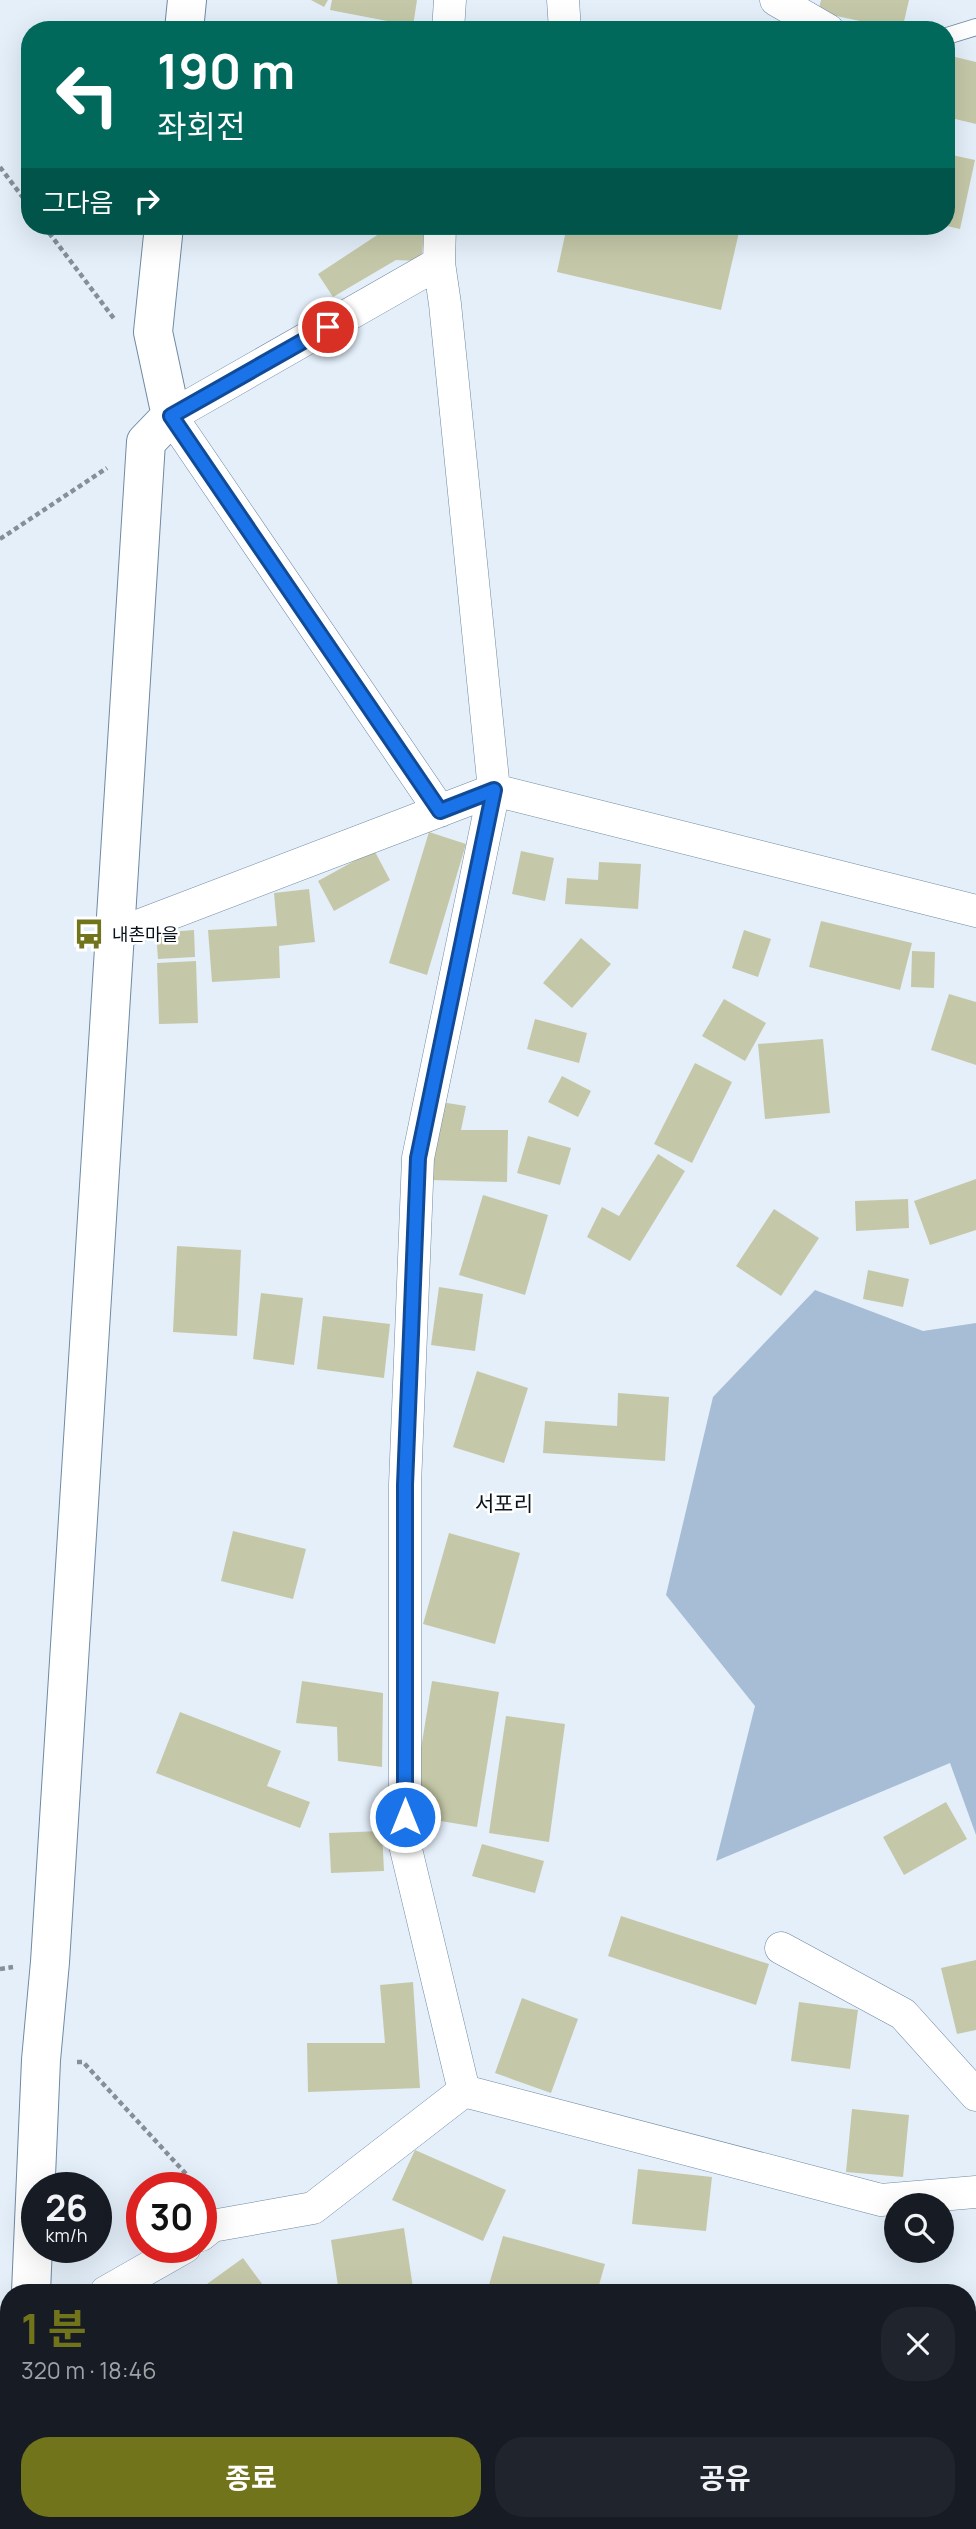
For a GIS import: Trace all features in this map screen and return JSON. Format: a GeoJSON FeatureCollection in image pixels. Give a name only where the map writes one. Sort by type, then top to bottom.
{"type":"FeatureCollection","features":[{"type":"Feature","properties":{"kind":"street"},"geometry":{"type":"LineString","coordinates":[[185,21],[187,0]]}},
{"type":"Feature","properties":{"kind":"street"},"geometry":{"type":"LineString","coordinates":[[449,21],[450,0]]}},
{"type":"Feature","properties":{"kind":"street"},"geometry":{"type":"LineString","coordinates":[[563,0],[564,21]]}},
{"type":"Feature","properties":{"kind":"street"},"geometry":{"type":"LineString","coordinates":[[776,0],[812,21]]}},
{"type":"Feature","properties":{"kind":"street"},"geometry":{"type":"LineString","coordinates":[[31,2284],[41,2060],[50,1962],[117,934],[159,429],[153,332],[163,235]]}},
{"type":"Feature","properties":{"kind":"street"},"geometry":{"type":"LineString","coordinates":[[440,235],[439,263],[494,790],[418,1158],[405,1485],[405,1845],[464,2091]]}},
{"type":"Feature","properties":{"kind":"street"},"geometry":{"type":"LineString","coordinates":[[159,429],[439,263]]}},
{"type":"Feature","properties":{"kind":"street"},"geometry":{"type":"LineString","coordinates":[[159,429],[440,811]]}},
{"type":"Feature","properties":{"kind":"street"},"geometry":{"type":"LineString","coordinates":[[117,934],[494,790],[976,911]]}},
{"type":"Feature","properties":{"kind":"street"},"geometry":{"type":"LineString","coordinates":[[781,1948],[903,2014],[976,2095]]}},
{"type":"Feature","properties":{"kind":"street"},"geometry":{"type":"LineString","coordinates":[[464,2091],[881,2200],[976,2192]]}},
{"type":"Feature","properties":{"kind":"street"},"geometry":{"type":"LineString","coordinates":[[217,2225],[313,2208],[464,2091]]}},
{"type":"Feature","properties":{"kind":"street"},"geometry":{"type":"LineString","coordinates":[[120,2284],[157,2263]]}},
{"type":"Feature","properties":{"kind":"lane"},"geometry":{"type":"LineString","coordinates":[[955,34],[976,27]]}},
{"type":"Feature","properties":{"kind":"path"},"geometry":{"type":"LineString","coordinates":[[0,167],[21,195]]}},
{"type":"Feature","properties":{"kind":"path"},"geometry":{"type":"LineString","coordinates":[[51,235],[122,329],[153,332]]}},
{"type":"Feature","properties":{"kind":"path"},"geometry":{"type":"LineString","coordinates":[[0,539],[159,429]]}},
{"type":"Feature","properties":{"kind":"path"},"geometry":{"type":"LineString","coordinates":[[41,2060],[83,2062],[184,2172]]}},
{"type":"Feature","properties":{"kind":"shaded area"},"geometry":{"type":"Polygon","coordinates":[[[815,1290],[923,1331],[976,1323],[976,1835],[950,1763],[716,1861],[755,1706],[666,1595],[713,1397],[815,1290]]]}},
{"type":"Feature","properties":{"kind":"building"},"geometry":{"type":"Polygon","coordinates":[[[311,0],[328,0],[324,7],[311,0]]]}},
{"type":"Feature","properties":{"kind":"building"},"geometry":{"type":"Polygon","coordinates":[[[332,0],[417,0],[414,21],[387,21],[330,10],[332,0]]]}},
{"type":"Feature","properties":{"kind":"building"},"geometry":{"type":"Polygon","coordinates":[[[821,0],[909,0],[904,21],[860,21],[818,12],[821,0]]]}},
{"type":"Feature","properties":{"kind":"building"},"geometry":{"type":"Polygon","coordinates":[[[955,57],[976,62],[976,124],[955,119],[955,57]]]}},
{"type":"Feature","properties":{"kind":"building"},"geometry":{"type":"Polygon","coordinates":[[[955,156],[975,160],[960,229],[955,228],[955,156]]]}},
{"type":"Feature","properties":{"kind":"building"},"geometry":{"type":"Polygon","coordinates":[[[377,235],[424,235],[421,261],[396,260],[333,297],[318,274],[377,235]]]}},
{"type":"Feature","properties":{"kind":"building"},"geometry":{"type":"Polygon","coordinates":[[[565,235],[738,235],[721,310],[557,272],[565,235]]]}},
{"type":"Feature","properties":{"kind":"building"},"geometry":{"type":"Polygon","coordinates":[[[429,832],[466,844],[427,975],[389,963],[429,832]]]}},
{"type":"Feature","properties":{"kind":"building"},"geometry":{"type":"Polygon","coordinates":[[[374,850],[390,880],[334,911],[318,881],[374,850]]]}},
{"type":"Feature","properties":{"kind":"building"},"geometry":{"type":"Polygon","coordinates":[[[521,851],[554,858],[545,901],[512,894],[521,851]]]}},
{"type":"Feature","properties":{"kind":"building"},"geometry":{"type":"Polygon","coordinates":[[[599,862],[641,864],[638,909],[565,904],[567,878],[598,880],[599,862]]]}},
{"type":"Feature","properties":{"kind":"building"},"geometry":{"type":"Polygon","coordinates":[[[309,889],[315,942],[279,946],[280,978],[212,982],[208,930],[277,926],[274,893],[309,889]]]}},
{"type":"Feature","properties":{"kind":"building"},"geometry":{"type":"Polygon","coordinates":[[[821,921],[912,943],[900,990],[809,967],[821,921]]]}},
{"type":"Feature","properties":{"kind":"building"},"geometry":{"type":"Polygon","coordinates":[[[194,930],[195,957],[158,959],[156,933],[194,930]]]}},
{"type":"Feature","properties":{"kind":"building"},"geometry":{"type":"Polygon","coordinates":[[[744,930],[771,939],[758,977],[732,968],[744,930]]]}},
{"type":"Feature","properties":{"kind":"building"},"geometry":{"type":"Polygon","coordinates":[[[581,938],[611,964],[572,1008],[543,983],[581,938]]]}},
{"type":"Feature","properties":{"kind":"building"},"geometry":{"type":"Polygon","coordinates":[[[912,951],[935,952],[934,988],[911,987],[912,951]]]}},
{"type":"Feature","properties":{"kind":"building"},"geometry":{"type":"Polygon","coordinates":[[[196,961],[198,1023],[159,1024],[157,963],[196,961]]]}},
{"type":"Feature","properties":{"kind":"building"},"geometry":{"type":"Polygon","coordinates":[[[949,994],[976,1002],[976,1065],[931,1050],[949,994]]]}},
{"type":"Feature","properties":{"kind":"building"},"geometry":{"type":"Polygon","coordinates":[[[724,999],[766,1023],[745,1061],[702,1036],[724,999]]]}},
{"type":"Feature","properties":{"kind":"building"},"geometry":{"type":"Polygon","coordinates":[[[535,1019],[587,1033],[579,1063],[527,1049],[535,1019]]]}},
{"type":"Feature","properties":{"kind":"building"},"geometry":{"type":"Polygon","coordinates":[[[823,1039],[830,1113],[765,1119],[758,1044],[823,1039]]]}},
{"type":"Feature","properties":{"kind":"building"},"geometry":{"type":"Polygon","coordinates":[[[695,1063],[732,1082],[692,1163],[654,1144],[695,1063]]]}},
{"type":"Feature","properties":{"kind":"building"},"geometry":{"type":"Polygon","coordinates":[[[562,1076],[591,1091],[578,1117],[548,1102],[562,1076]]]}},
{"type":"Feature","properties":{"kind":"building"},"geometry":{"type":"Polygon","coordinates":[[[441,1102],[466,1106],[461,1130],[508,1130],[507,1182],[430,1180],[441,1102]]]}},
{"type":"Feature","properties":{"kind":"building"},"geometry":{"type":"Polygon","coordinates":[[[528,1136],[571,1148],[560,1185],[517,1173],[528,1136]]]}},
{"type":"Feature","properties":{"kind":"building"},"geometry":{"type":"Polygon","coordinates":[[[658,1154],[685,1171],[630,1261],[587,1237],[602,1207],[619,1216],[658,1154]]]}},
{"type":"Feature","properties":{"kind":"building"},"geometry":{"type":"Polygon","coordinates":[[[976,1179],[976,1230],[930,1245],[914,1201],[976,1179]]]}},
{"type":"Feature","properties":{"kind":"building"},"geometry":{"type":"Polygon","coordinates":[[[483,1195],[548,1215],[525,1295],[459,1275],[483,1195]]]}},
{"type":"Feature","properties":{"kind":"building"},"geometry":{"type":"Polygon","coordinates":[[[908,1199],[909,1228],[856,1231],[855,1201],[908,1199]]]}},
{"type":"Feature","properties":{"kind":"building"},"geometry":{"type":"Polygon","coordinates":[[[774,1209],[819,1238],[781,1296],[736,1266],[774,1209]]]}},
{"type":"Feature","properties":{"kind":"building"},"geometry":{"type":"Polygon","coordinates":[[[177,1246],[241,1250],[237,1336],[173,1332],[177,1246]]]}},
{"type":"Feature","properties":{"kind":"building"},"geometry":{"type":"Polygon","coordinates":[[[868,1270],[909,1279],[903,1307],[863,1299],[868,1270]]]}},
{"type":"Feature","properties":{"kind":"building"},"geometry":{"type":"Polygon","coordinates":[[[439,1287],[483,1294],[475,1351],[431,1345],[439,1287]]]}},
{"type":"Feature","properties":{"kind":"building"},"geometry":{"type":"Polygon","coordinates":[[[261,1293],[303,1298],[294,1365],[253,1359],[261,1293]]]}},
{"type":"Feature","properties":{"kind":"building"},"geometry":{"type":"Polygon","coordinates":[[[323,1316],[390,1324],[384,1378],[317,1369],[323,1316]]]}},
{"type":"Feature","properties":{"kind":"building"},"geometry":{"type":"Polygon","coordinates":[[[477,1371],[528,1388],[504,1463],[453,1447],[477,1371]]]}},
{"type":"Feature","properties":{"kind":"building"},"geometry":{"type":"Polygon","coordinates":[[[618,1393],[669,1397],[665,1461],[543,1453],[545,1421],[617,1426],[618,1393]]]}},
{"type":"Feature","properties":{"kind":"building"},"geometry":{"type":"Polygon","coordinates":[[[233,1531],[306,1549],[293,1599],[221,1581],[233,1531]]]}},
{"type":"Feature","properties":{"kind":"building"},"geometry":{"type":"Polygon","coordinates":[[[449,1533],[520,1553],[495,1644],[423,1624],[449,1533]]]}},
{"type":"Feature","properties":{"kind":"building"},"geometry":{"type":"Polygon","coordinates":[[[302,1681],[383,1693],[382,1767],[338,1761],[337,1727],[296,1723],[302,1681]]]}},
{"type":"Feature","properties":{"kind":"building"},"geometry":{"type":"Polygon","coordinates":[[[432,1681],[499,1692],[477,1827],[410,1816],[432,1681]]]}},
{"type":"Feature","properties":{"kind":"building"},"geometry":{"type":"Polygon","coordinates":[[[180,1712],[281,1751],[267,1786],[310,1802],[300,1828],[156,1773],[180,1712]]]}},
{"type":"Feature","properties":{"kind":"building"},"geometry":{"type":"Polygon","coordinates":[[[506,1716],[565,1724],[549,1842],[489,1833],[506,1716]]]}},
{"type":"Feature","properties":{"kind":"building"},"geometry":{"type":"Polygon","coordinates":[[[946,1802],[967,1839],[904,1875],[883,1837],[946,1802]]]}},
{"type":"Feature","properties":{"kind":"building"},"geometry":{"type":"Polygon","coordinates":[[[382,1831],[384,1871],[331,1873],[329,1833],[382,1831]]]}},
{"type":"Feature","properties":{"kind":"building"},"geometry":{"type":"Polygon","coordinates":[[[482,1844],[544,1861],[535,1893],[472,1876],[482,1844]]]}},
{"type":"Feature","properties":{"kind":"building"},"geometry":{"type":"Polygon","coordinates":[[[621,1916],[769,1964],[756,2005],[608,1956],[621,1916]]]}},
{"type":"Feature","properties":{"kind":"building"},"geometry":{"type":"Polygon","coordinates":[[[976,1960],[976,2030],[957,2034],[941,1968],[976,1960]]]}},
{"type":"Feature","properties":{"kind":"building"},"geometry":{"type":"Polygon","coordinates":[[[413,1982],[420,2088],[308,2092],[307,2043],[385,2043],[380,1985],[413,1982]]]}},
{"type":"Feature","properties":{"kind":"building"},"geometry":{"type":"Polygon","coordinates":[[[522,1998],[578,2019],[551,2093],[495,2073],[522,1998]]]}},
{"type":"Feature","properties":{"kind":"building"},"geometry":{"type":"Polygon","coordinates":[[[799,2002],[858,2010],[850,2069],[791,2061],[799,2002]]]}},
{"type":"Feature","properties":{"kind":"building"},"geometry":{"type":"Polygon","coordinates":[[[852,2109],[909,2115],[903,2177],[846,2172],[852,2109]]]}},
{"type":"Feature","properties":{"kind":"building"},"geometry":{"type":"Polygon","coordinates":[[[415,2150],[506,2190],[483,2241],[392,2200],[415,2150]]]}},
{"type":"Feature","properties":{"kind":"building"},"geometry":{"type":"Polygon","coordinates":[[[638,2169],[712,2177],[706,2231],[632,2224],[638,2169]]]}},
{"type":"Feature","properties":{"kind":"building"},"geometry":{"type":"Polygon","coordinates":[[[404,2228],[412,2284],[338,2284],[331,2240],[404,2228]]]}},
{"type":"Feature","properties":{"kind":"building"},"geometry":{"type":"Polygon","coordinates":[[[503,2236],[605,2264],[599,2284],[489,2284],[503,2236]]]}},
{"type":"Feature","properties":{"kind":"building"},"geometry":{"type":"Polygon","coordinates":[[[243,2258],[262,2284],[207,2284],[243,2258]]]}},
{"type":"Feature","properties":{"kind":"place","name":"내촌마을"},"geometry":{"type":"Point","coordinates":[89,934]}},
{"type":"Feature","properties":{"kind":"district","name":"서포리"},"geometry":{"type":"Point","coordinates":[504,1503]}},
{"type":"Feature","properties":{"kind":"route"},"geometry":{"type":"LineString","coordinates":[[328,327],[171,416],[440,811],[494,790],[418,1158],[405,1485],[405,1817]]}}]}
